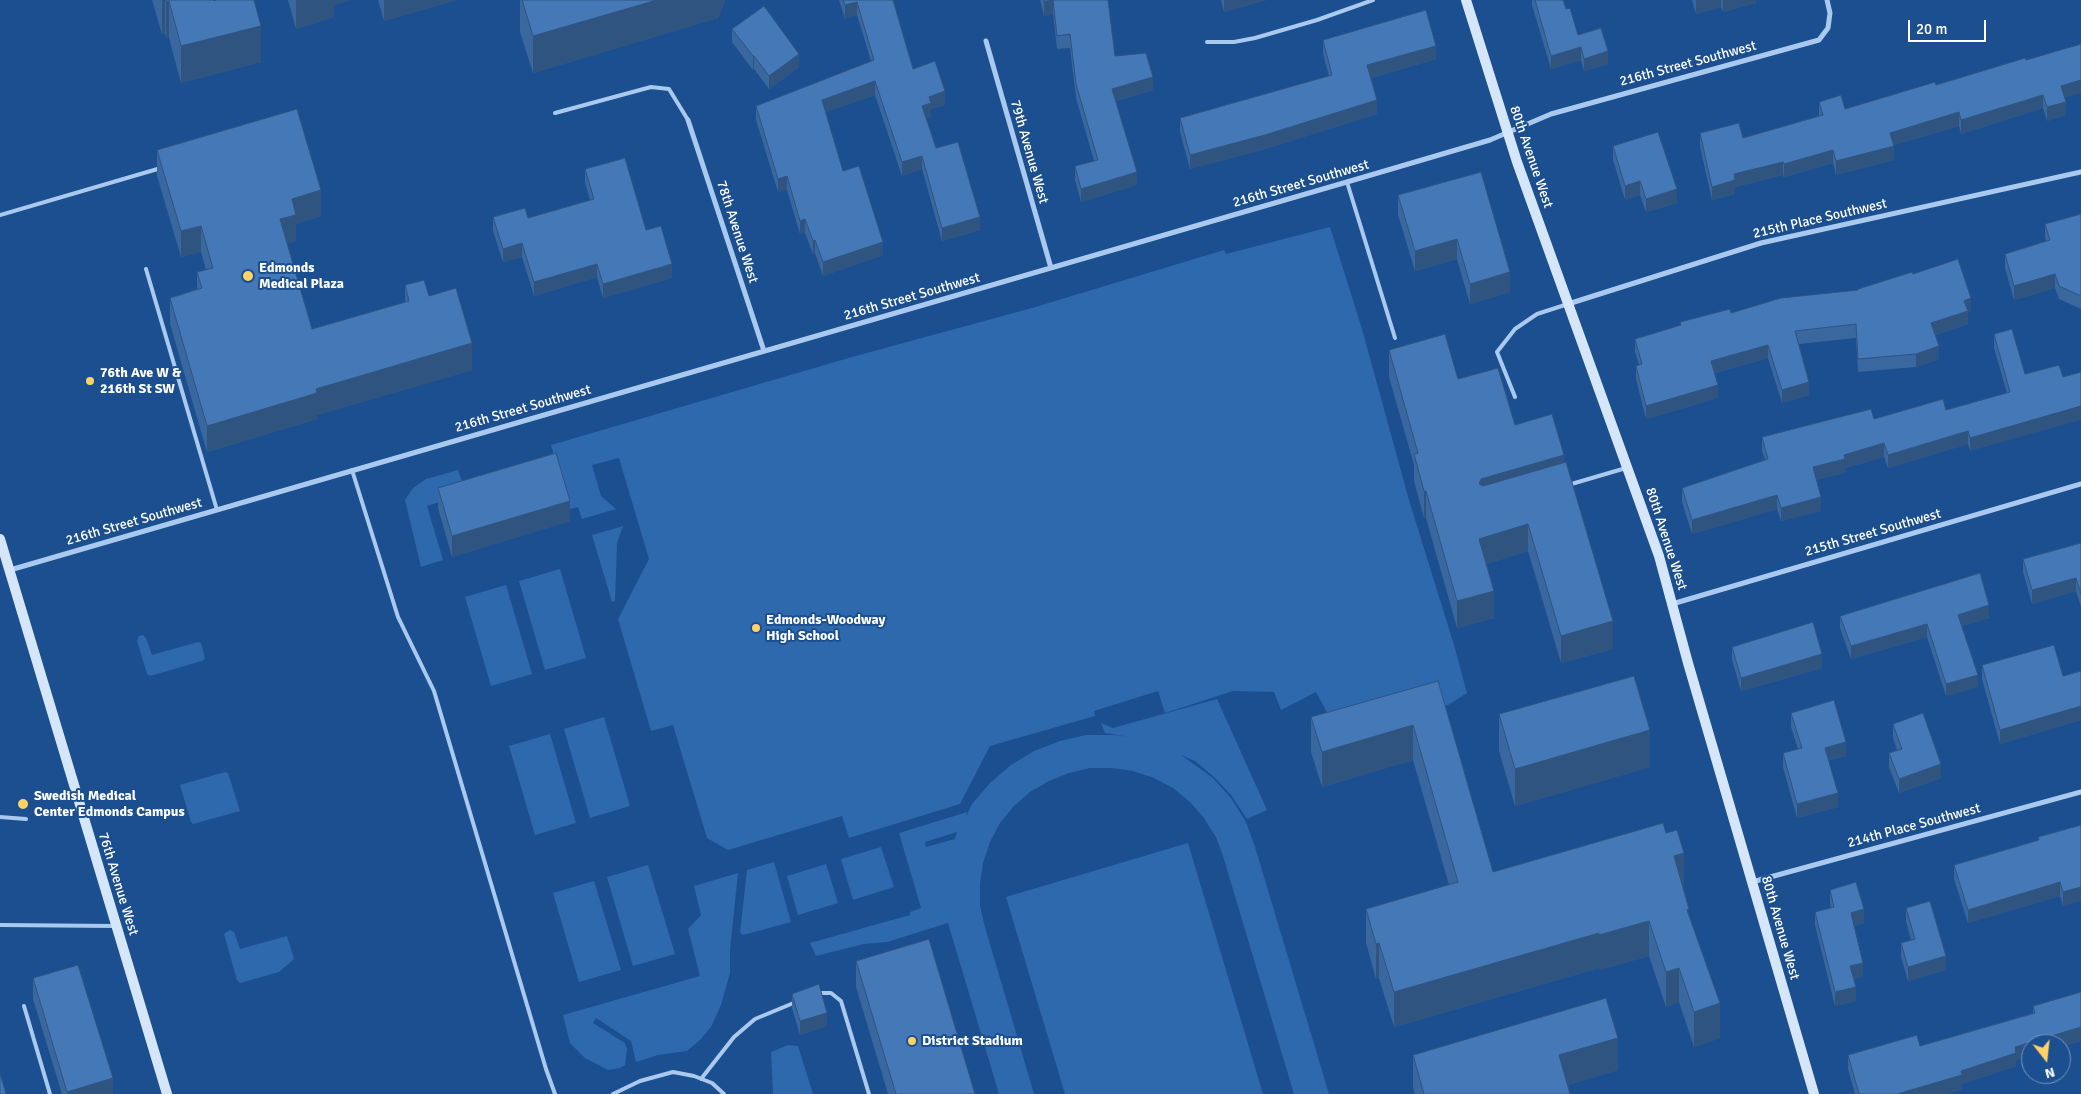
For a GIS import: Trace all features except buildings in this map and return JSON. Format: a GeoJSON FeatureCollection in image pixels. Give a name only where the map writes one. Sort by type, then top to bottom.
{"type":"FeatureCollection","features":[{"type":"Feature","properties":{"kind":"street","name":"80th Avenue West"},"geometry":{"type":"LineString","coordinates":[[1466,0],[1507,132],[1659,556],[1814,1094]]}},
{"type":"Feature","properties":{"kind":"street","name":"216th Street Southwest"},"geometry":{"type":"LineString","coordinates":[[9,570],[1490,140],[1550,114],[1819,40],[1828,28],[1830,13],[1826,0]]}},
{"type":"Feature","properties":{"kind":"street","name":"79th Avenue West"},"geometry":{"type":"LineString","coordinates":[[986,42],[1050,268]]}},
{"type":"Feature","properties":{"kind":"street","name":"78th Avenue West"},"geometry":{"type":"LineString","coordinates":[[688,120],[764,351]]}},
{"type":"Feature","properties":{"kind":"street","name":"215th Place Southwest"},"geometry":{"type":"LineString","coordinates":[[1568,304],[1761,243],[2081,172]]}},
{"type":"Feature","properties":{"kind":"street","name":"215th Street Southwest"},"geometry":{"type":"LineString","coordinates":[[1672,604],[2081,484]]}},
{"type":"Feature","properties":{"kind":"street","name":"76th Avenue West"},"geometry":{"type":"LineString","coordinates":[[0,539],[166,1094]]}},
{"type":"Feature","properties":{"kind":"street","name":"214th Place Southwest"},"geometry":{"type":"LineString","coordinates":[[1752,882],[2081,792]]}},
{"type":"Feature","properties":{"kind":"lane"},"geometry":{"type":"LineString","coordinates":[[1207,42],[1234,42],[1256,38],[1317,20],[1373,0]]}},
{"type":"Feature","properties":{"kind":"lane"},"geometry":{"type":"LineString","coordinates":[[555,113],[651,87],[669,89],[688,120]]}},
{"type":"Feature","properties":{"kind":"lane"},"geometry":{"type":"LineString","coordinates":[[0,215],[167,166]]}},
{"type":"Feature","properties":{"kind":"lane"},"geometry":{"type":"LineString","coordinates":[[1346,182],[1395,338]]}},
{"type":"Feature","properties":{"kind":"lane"},"geometry":{"type":"LineString","coordinates":[[146,269],[217,510]]}},
{"type":"Feature","properties":{"kind":"lane"},"geometry":{"type":"LineString","coordinates":[[1515,397],[1497,352],[1515,329],[1537,314],[1568,304]]}},
{"type":"Feature","properties":{"kind":"lane"},"geometry":{"type":"LineString","coordinates":[[1564,486],[1628,467]]}},
{"type":"Feature","properties":{"kind":"lane"},"geometry":{"type":"LineString","coordinates":[[352,470],[398,617],[434,691],[555,1094]]}},
{"type":"Feature","properties":{"kind":"lane"},"geometry":{"type":"LineString","coordinates":[[0,818],[26,819]]}},
{"type":"Feature","properties":{"kind":"lane"},"geometry":{"type":"LineString","coordinates":[[0,925],[116,926]]}},
{"type":"Feature","properties":{"kind":"lane"},"geometry":{"type":"LineString","coordinates":[[812,996],[820,992],[831,993],[841,1002],[869,1094]]}},
{"type":"Feature","properties":{"kind":"lane"},"geometry":{"type":"LineString","coordinates":[[701,1079],[734,1037],[755,1019],[804,999]]}},
{"type":"Feature","properties":{"kind":"lane"},"geometry":{"type":"LineString","coordinates":[[24,1006],[50,1094]]}},
{"type":"Feature","properties":{"kind":"lane"},"geometry":{"type":"LineString","coordinates":[[612,1094],[640,1081],[673,1072],[712,1083],[724,1094]]}},
{"type":"Feature","properties":{"kind":"shaded area"},"geometry":{"type":"Polygon","coordinates":[[[1330,227],[1362,329],[1409,500],[1467,693],[1448,705],[1378,721],[1329,716],[1316,692],[1281,710],[1274,692],[1233,691],[1165,713],[1158,691],[1094,711],[1095,716],[990,746],[960,804],[849,838],[842,816],[728,850],[707,838],[673,725],[651,731],[618,619],[649,559],[619,458],[592,465],[601,496],[616,509],[582,519],[578,507],[570,509],[551,445],[852,357],[1032,308],[1224,250],[1226,254],[1330,227]]]}},
{"type":"Feature","properties":{"kind":"shaded area"},"geometry":{"type":"Polygon","coordinates":[[[458,470],[466,494],[427,506],[443,560],[421,567],[405,500],[413,488],[426,479],[458,470]]]}},
{"type":"Feature","properties":{"kind":"shaded area"},"geometry":{"type":"Polygon","coordinates":[[[623,526],[617,543],[615,601],[612,602],[592,535],[623,526]]]}},
{"type":"Feature","properties":{"kind":"shaded area"},"geometry":{"type":"Polygon","coordinates":[[[560,569],[586,658],[545,670],[519,581],[560,569]]]}},
{"type":"Feature","properties":{"kind":"shaded area"},"geometry":{"type":"Polygon","coordinates":[[[506,585],[532,674],[491,686],[465,597],[506,585]]]}},
{"type":"Feature","properties":{"kind":"shaded area"},"geometry":{"type":"Polygon","coordinates":[[[143,635],[146,638],[152,655],[198,642],[201,643],[205,658],[202,661],[150,676],[147,674],[137,641],[139,636],[143,635]]]}},
{"type":"Feature","properties":{"kind":"shaded area"},"geometry":{"type":"Polygon","coordinates":[[[1217,699],[1267,810],[1247,819],[1231,795],[1214,777],[1195,761],[1181,755],[1213,778],[1231,798],[1246,822],[1329,1094],[1294,1094],[1216,837],[1204,818],[1190,802],[1173,788],[1154,778],[1133,771],[1112,768],[1090,768],[1069,773],[1049,781],[1030,792],[1014,806],[1000,823],[990,842],[983,863],[980,884],[980,906],[1034,1094],[999,1094],[948,923],[887,942],[864,944],[816,956],[810,943],[910,915],[910,912],[921,908],[899,833],[967,812],[966,817],[972,804],[990,783],[1011,765],[1034,751],[1060,741],[1086,735],[1130,737],[1105,733],[1101,723],[1113,728],[1217,699]],[[957,832],[925,842],[926,847],[955,839],[957,832]]]}},
{"type":"Feature","properties":{"kind":"shaded area"},"geometry":{"type":"Polygon","coordinates":[[[604,717],[630,806],[590,818],[564,729],[604,717]]]}},
{"type":"Feature","properties":{"kind":"shaded area"},"geometry":{"type":"Polygon","coordinates":[[[550,734],[576,823],[535,835],[509,746],[550,734]]]}},
{"type":"Feature","properties":{"kind":"shaded area"},"geometry":{"type":"Polygon","coordinates":[[[225,772],[228,773],[240,811],[193,824],[180,785],[225,772]]]}},
{"type":"Feature","properties":{"kind":"shaded area"},"geometry":{"type":"Polygon","coordinates":[[[1188,843],[1263,1094],[1065,1094],[1006,897],[1188,843]]]}},
{"type":"Feature","properties":{"kind":"shaded area"},"geometry":{"type":"Polygon","coordinates":[[[881,847],[894,887],[853,900],[841,859],[881,847]]]}},
{"type":"Feature","properties":{"kind":"shaded area"},"geometry":{"type":"Polygon","coordinates":[[[774,862],[791,922],[743,935],[740,933],[747,870],[774,862]]]}},
{"type":"Feature","properties":{"kind":"shaded area"},"geometry":{"type":"Polygon","coordinates":[[[826,864],[838,903],[798,915],[787,876],[826,864]]]}},
{"type":"Feature","properties":{"kind":"shaded area"},"geometry":{"type":"Polygon","coordinates":[[[648,865],[675,954],[633,966],[607,877],[648,865]]]}},
{"type":"Feature","properties":{"kind":"shaded area"},"geometry":{"type":"Polygon","coordinates":[[[738,873],[730,950],[730,973],[721,1005],[711,1027],[687,1051],[658,1055],[636,1062],[631,1041],[596,1018],[593,1023],[625,1043],[627,1049],[625,1065],[608,1070],[585,1058],[570,1043],[563,1015],[700,976],[688,929],[701,915],[694,886],[738,873]]]}},
{"type":"Feature","properties":{"kind":"shaded area"},"geometry":{"type":"Polygon","coordinates":[[[594,881],[621,970],[579,982],[553,893],[594,881]]]}},
{"type":"Feature","properties":{"kind":"shaded area"},"geometry":{"type":"Polygon","coordinates":[[[230,930],[234,932],[240,949],[287,936],[294,959],[279,972],[240,983],[237,980],[224,934],[230,930]]]}},
{"type":"Feature","properties":{"kind":"shaded area"},"geometry":{"type":"Polygon","coordinates":[[[788,1045],[798,1046],[813,1094],[773,1094],[771,1052],[788,1045]]]}},
{"type":"Feature","properties":{"kind":"place","name":"Edmonds Medical Plaza"},"geometry":{"type":"Point","coordinates":[248,276]}},
{"type":"Feature","properties":{"kind":"place","name":"76th Ave W & 216th St SW"},"geometry":{"type":"Point","coordinates":[90,381]}},
{"type":"Feature","properties":{"kind":"place","name":"Edmonds-Woodway High School"},"geometry":{"type":"Point","coordinates":[756,628]}},
{"type":"Feature","properties":{"kind":"place","name":"Swedish Medical Center Edmonds Campus"},"geometry":{"type":"Point","coordinates":[23,804]}},
{"type":"Feature","properties":{"kind":"place","name":"District Stadium"},"geometry":{"type":"Point","coordinates":[912,1041]}}]}
